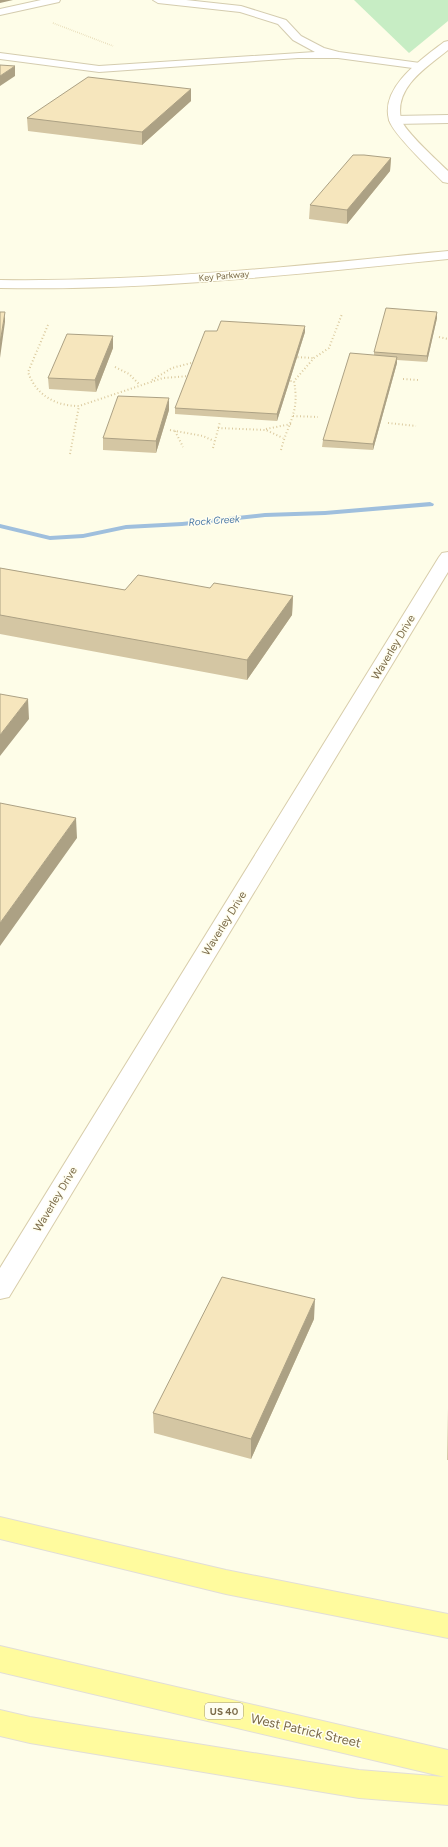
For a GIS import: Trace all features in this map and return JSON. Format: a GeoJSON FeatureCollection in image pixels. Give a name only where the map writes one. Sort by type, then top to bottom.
{"type":"FeatureCollection","features":[{"type":"Feature","properties":{"kind":"main road"},"geometry":{"type":"LineString","coordinates":[[0,1528],[226,1582],[448,1626]]}},
{"type":"Feature","properties":{"kind":"main road","name":"West Patrick Street"},"geometry":{"type":"LineString","coordinates":[[0,1659],[448,1764]]}},
{"type":"Feature","properties":{"kind":"main road"},"geometry":{"type":"LineString","coordinates":[[0,1723],[30,1730],[359,1784],[448,1791]]}},
{"type":"Feature","properties":{"kind":"street"},"geometry":{"type":"LineString","coordinates":[[448,44],[420,66],[398,90],[395,107],[395,120],[405,135],[448,179]]}},
{"type":"Feature","properties":{"kind":"street"},"geometry":{"type":"LineString","coordinates":[[395,120],[448,119]]}},
{"type":"Feature","properties":{"kind":"street","name":"Key Parkway"},"geometry":{"type":"LineString","coordinates":[[0,284],[80,284],[169,281],[448,255]]}},
{"type":"Feature","properties":{"kind":"street","name":"Waverley Drive"},"geometry":{"type":"LineString","coordinates":[[0,1290],[448,557]]}},
{"type":"Feature","properties":{"kind":"lane"},"geometry":{"type":"LineString","coordinates":[[0,12],[55,0]]}},
{"type":"Feature","properties":{"kind":"lane"},"geometry":{"type":"LineString","coordinates":[[158,0],[241,9],[261,14],[282,22],[297,38],[313,47],[338,55]]}},
{"type":"Feature","properties":{"kind":"lane"},"geometry":{"type":"LineString","coordinates":[[267,58],[292,46],[297,38]]}},
{"type":"Feature","properties":{"kind":"lane"},"geometry":{"type":"LineString","coordinates":[[0,56],[99,69],[338,55],[420,66]]}},
{"type":"Feature","properties":{"kind":"path"},"geometry":{"type":"LineString","coordinates":[[15,9],[116,47]]}},
{"type":"Feature","properties":{"kind":"path"},"geometry":{"type":"LineString","coordinates":[[287,381],[294,381],[314,358],[329,348],[342,314]]}},
{"type":"Feature","properties":{"kind":"path"},"geometry":{"type":"LineString","coordinates":[[48,325],[41,345],[32,360],[28,372],[29,378],[37,392],[44,397],[66,406],[79,406],[150,381],[173,376],[195,376]]}},
{"type":"Feature","properties":{"kind":"path"},"geometry":{"type":"LineString","coordinates":[[439,337],[448,338]]}},
{"type":"Feature","properties":{"kind":"path"},"geometry":{"type":"LineString","coordinates":[[291,357],[314,358]]}},
{"type":"Feature","properties":{"kind":"path"},"geometry":{"type":"LineString","coordinates":[[150,381],[159,374],[174,367],[199,361]]}},
{"type":"Feature","properties":{"kind":"path"},"geometry":{"type":"LineString","coordinates":[[115,367],[136,378],[140,385]]}},
{"type":"Feature","properties":{"kind":"path"},"geometry":{"type":"LineString","coordinates":[[402,379],[420,380]]}},
{"type":"Feature","properties":{"kind":"path"},"geometry":{"type":"LineString","coordinates":[[281,450],[283,438],[294,416],[296,390],[294,381]]}},
{"type":"Feature","properties":{"kind":"path"},"geometry":{"type":"LineString","coordinates":[[70,454],[79,406]]}},
{"type":"Feature","properties":{"kind":"path"},"geometry":{"type":"LineString","coordinates":[[294,416],[318,417]]}},
{"type":"Feature","properties":{"kind":"path"},"geometry":{"type":"LineString","coordinates":[[213,448],[220,422]]}},
{"type":"Feature","properties":{"kind":"path"},"geometry":{"type":"LineString","coordinates":[[388,423],[416,426]]}},
{"type":"Feature","properties":{"kind":"path"},"geometry":{"type":"LineString","coordinates":[[218,428],[266,430],[291,424]]}},
{"type":"Feature","properties":{"kind":"path"},"geometry":{"type":"LineString","coordinates":[[170,430],[203,436],[214,441]]}},
{"type":"Feature","properties":{"kind":"path"},"geometry":{"type":"LineString","coordinates":[[266,430],[283,438]]}},
{"type":"Feature","properties":{"kind":"path"},"geometry":{"type":"LineString","coordinates":[[175,431],[183,447]]}},
{"type":"Feature","properties":{"kind":"green space"},"geometry":{"type":"Polygon","coordinates":[[[354,0],[448,0],[448,21],[409,53],[354,0]]]}},
{"type":"Feature","properties":{"kind":"building"},"geometry":{"type":"Polygon","coordinates":[[[0,65],[15,66],[0,76],[0,65]]]}},
{"type":"Feature","properties":{"kind":"building"},"geometry":{"type":"Polygon","coordinates":[[[88,77],[191,89],[142,132],[27,118],[88,77]]]}},
{"type":"Feature","properties":{"kind":"building"},"geometry":{"type":"Polygon","coordinates":[[[353,155],[391,158],[347,210],[310,205],[353,155]]]}},
{"type":"Feature","properties":{"kind":"building"},"geometry":{"type":"Polygon","coordinates":[[[386,308],[437,312],[427,356],[374,352],[386,308]]]}},
{"type":"Feature","properties":{"kind":"building"},"geometry":{"type":"Polygon","coordinates":[[[0,312],[5,312],[0,343],[0,312]]]}},
{"type":"Feature","properties":{"kind":"building"},"geometry":{"type":"Polygon","coordinates":[[[221,321],[305,326],[277,414],[175,408],[205,331],[217,331],[221,321]]]}},
{"type":"Feature","properties":{"kind":"building"},"geometry":{"type":"Polygon","coordinates":[[[67,334],[113,336],[95,380],[48,378],[67,334]]]}},
{"type":"Feature","properties":{"kind":"building"},"geometry":{"type":"Polygon","coordinates":[[[350,353],[397,357],[373,444],[323,440],[350,353]]]}},
{"type":"Feature","properties":{"kind":"building"},"geometry":{"type":"Polygon","coordinates":[[[118,396],[169,398],[156,441],[103,438],[118,396]]]}},
{"type":"Feature","properties":{"kind":"building"},"geometry":{"type":"Polygon","coordinates":[[[0,568],[125,590],[138,575],[210,588],[214,583],[293,596],[247,660],[0,615],[0,568]]]}},
{"type":"Feature","properties":{"kind":"building"},"geometry":{"type":"Polygon","coordinates":[[[0,694],[28,699],[0,735],[0,694]]]}},
{"type":"Feature","properties":{"kind":"building"},"geometry":{"type":"Polygon","coordinates":[[[0,803],[76,818],[0,923],[0,803]]]}},
{"type":"Feature","properties":{"kind":"building"},"geometry":{"type":"Polygon","coordinates":[[[222,1277],[315,1299],[251,1439],[153,1413],[222,1277]]]}},
{"type":"Feature","properties":{"kind":"waterway","name":"Rock Creek"},"geometry":{"type":"LineString","coordinates":[[0,526],[50,538],[83,536],[126,527],[182,524],[265,515],[325,513],[430,504]]}}]}
